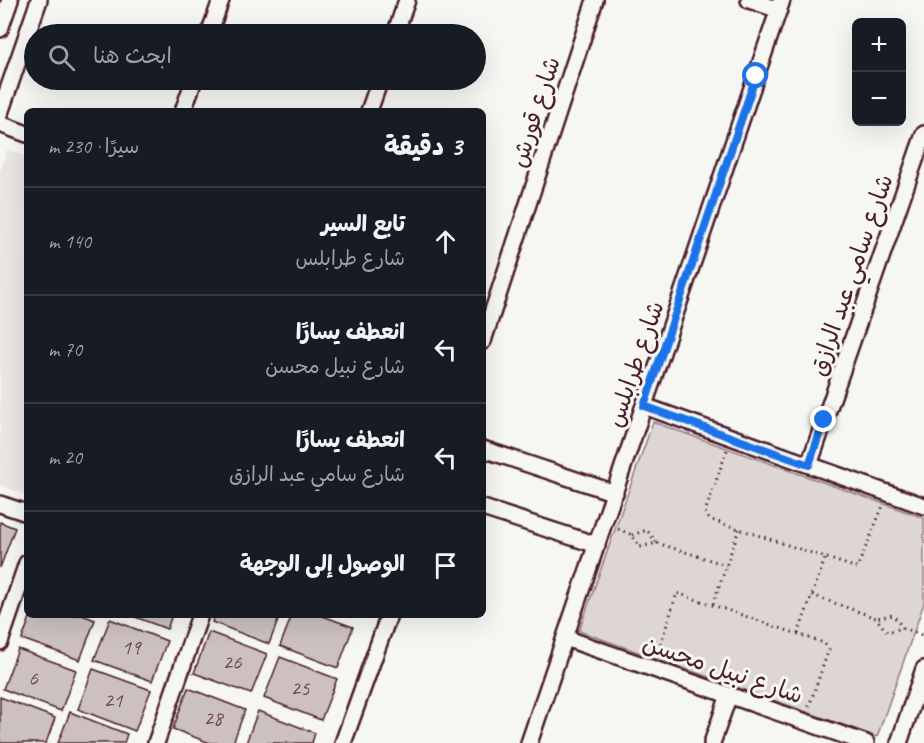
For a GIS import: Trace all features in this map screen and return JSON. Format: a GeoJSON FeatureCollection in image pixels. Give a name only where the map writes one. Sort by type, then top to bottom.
{"type":"FeatureCollection","features":[{"type":"Feature","properties":{"kind":"street"},"geometry":{"type":"LineString","coordinates":[[0,29],[10,0]]}},
{"type":"Feature","properties":{"kind":"street"},"geometry":{"type":"LineString","coordinates":[[31,24],[39,0]]}},
{"type":"Feature","properties":{"kind":"street"},"geometry":{"type":"LineString","coordinates":[[213,24],[221,0]]}},
{"type":"Feature","properties":{"kind":"street"},"geometry":{"type":"LineString","coordinates":[[399,24],[407,0]]}},
{"type":"Feature","properties":{"kind":"street","name":"شارع قورش"},"geometry":{"type":"LineString","coordinates":[[486,331],[595,0]]}},
{"type":"Feature","properties":{"kind":"street"},"geometry":{"type":"LineString","coordinates":[[749,0],[781,5]]}},
{"type":"Feature","properties":{"kind":"street","name":"شارع طرابلس"},"geometry":{"type":"LineString","coordinates":[[529,743],[781,5]]}},
{"type":"Feature","properties":{"kind":"street"},"geometry":{"type":"LineString","coordinates":[[0,113],[24,43]]}},
{"type":"Feature","properties":{"kind":"street"},"geometry":{"type":"LineString","coordinates":[[184,108],[190,90]]}},
{"type":"Feature","properties":{"kind":"street"},"geometry":{"type":"LineString","coordinates":[[370,108],[376,90]]}},
{"type":"Feature","properties":{"kind":"street"},"geometry":{"type":"LineString","coordinates":[[0,124],[24,133]]}},
{"type":"Feature","properties":{"kind":"street","name":"شارع سامي عبد الرازق"},"geometry":{"type":"LineString","coordinates":[[809,465],[924,134]]}},
{"type":"Feature","properties":{"kind":"street"},"geometry":{"type":"LineString","coordinates":[[644,406],[924,506]]}},
{"type":"Feature","properties":{"kind":"street"},"geometry":{"type":"LineString","coordinates":[[486,450],[615,493]]}},
{"type":"Feature","properties":{"kind":"street"},"geometry":{"type":"LineString","coordinates":[[0,504],[24,512]]}},
{"type":"Feature","properties":{"kind":"street"},"geometry":{"type":"LineString","coordinates":[[486,509],[597,545]]}},
{"type":"Feature","properties":{"kind":"street"},"geometry":{"type":"LineString","coordinates":[[0,642],[24,572]]}},
{"type":"Feature","properties":{"kind":"street"},"geometry":{"type":"LineString","coordinates":[[156,743],[199,618]]}},
{"type":"Feature","properties":{"kind":"street"},"geometry":{"type":"LineString","coordinates":[[343,743],[387,618]]}},
{"type":"Feature","properties":{"kind":"street","name":"شارع نبيل محسن"},"geometry":{"type":"LineString","coordinates":[[565,638],[866,743]]}},
{"type":"Feature","properties":{"kind":"street"},"geometry":{"type":"LineString","coordinates":[[899,743],[924,669]]}},
{"type":"Feature","properties":{"kind":"street"},"geometry":{"type":"LineString","coordinates":[[712,743],[729,695]]}},
{"type":"Feature","properties":{"kind":"path"},"geometry":{"type":"LineString","coordinates":[[732,437],[705,517],[739,530],[853,568],[859,566],[888,493]]}},
{"type":"Feature","properties":{"kind":"path"},"geometry":{"type":"LineString","coordinates":[[657,543],[647,530],[632,535],[640,547],[657,543],[726,565]]}},
{"type":"Feature","properties":{"kind":"path"},"geometry":{"type":"LineString","coordinates":[[713,604],[739,530]]}},
{"type":"Feature","properties":{"kind":"path"},"geometry":{"type":"LineString","coordinates":[[798,634],[825,559]]}},
{"type":"Feature","properties":{"kind":"path"},"geometry":{"type":"LineString","coordinates":[[653,668],[677,592],[713,604],[824,643],[829,650],[804,721]]}},
{"type":"Feature","properties":{"kind":"path"},"geometry":{"type":"LineString","coordinates":[[812,595],[876,618],[893,615],[903,628],[924,636]]}},
{"type":"Feature","properties":{"kind":"path"},"geometry":{"type":"LineString","coordinates":[[876,618],[887,632],[903,628]]}},
{"type":"Feature","properties":{"kind":"shaded area"},"geometry":{"type":"Polygon","coordinates":[[[7,150],[24,156],[24,494],[0,485],[0,172],[7,150]]]}},
{"type":"Feature","properties":{"kind":"shaded area"},"geometry":{"type":"Polygon","coordinates":[[[653,422],[924,518],[924,603],[877,737],[579,631],[653,422]]]}},
{"type":"Feature","properties":{"kind":"building"},"geometry":{"type":"Polygon","coordinates":[[[0,522],[15,528],[0,568],[0,522]]]}},
{"type":"Feature","properties":{"kind":"building"},"geometry":{"type":"Polygon","coordinates":[[[30,618],[90,618],[95,620],[80,660],[22,639],[30,618]]]}},
{"type":"Feature","properties":{"kind":"building"},"geometry":{"type":"Polygon","coordinates":[[[138,618],[171,618],[167,629],[138,618]]]}},
{"type":"Feature","properties":{"kind":"building"},"geometry":{"type":"Polygon","coordinates":[[[213,618],[279,618],[269,644],[212,622],[213,618]]]}},
{"type":"Feature","properties":{"kind":"building"},"geometry":{"type":"Polygon","coordinates":[[[291,618],[328,618],[353,627],[338,668],[280,646],[291,618]]]}},
{"type":"Feature","properties":{"kind":"building"},"geometry":{"type":"Polygon","coordinates":[[[110,619],[167,641],[152,681],[94,660],[110,619]]]}},
{"type":"Feature","properties":{"kind":"building"},"geometry":{"type":"Polygon","coordinates":[[[209,632],[267,654],[251,694],[194,673],[209,632]]]}},
{"type":"Feature","properties":{"kind":"building"},"geometry":{"type":"Polygon","coordinates":[[[18,649],[76,670],[61,711],[3,689],[18,649]]]}},
{"type":"Feature","properties":{"kind":"building"},"geometry":{"type":"Polygon","coordinates":[[[280,657],[337,679],[321,720],[264,698],[280,657]]]}},
{"type":"Feature","properties":{"kind":"building"},"geometry":{"type":"Polygon","coordinates":[[[93,669],[151,690],[135,731],[78,709],[93,669]]]}},
{"type":"Feature","properties":{"kind":"building"},"geometry":{"type":"Polygon","coordinates":[[[188,688],[245,710],[233,743],[210,743],[173,729],[188,688]]]}},
{"type":"Feature","properties":{"kind":"building"},"geometry":{"type":"Polygon","coordinates":[[[0,697],[55,718],[46,743],[0,743],[0,697]]]}},
{"type":"Feature","properties":{"kind":"building"},"geometry":{"type":"Polygon","coordinates":[[[258,711],[315,733],[312,743],[246,743],[258,711]]]}},
{"type":"Feature","properties":{"kind":"building"},"geometry":{"type":"Polygon","coordinates":[[[70,712],[127,734],[124,743],[58,743],[70,712]]]}},
{"type":"Feature","properties":{"kind":"route"},"geometry":{"type":"LineString","coordinates":[[756,76],[644,406],[809,465],[824,420]]}}]}
